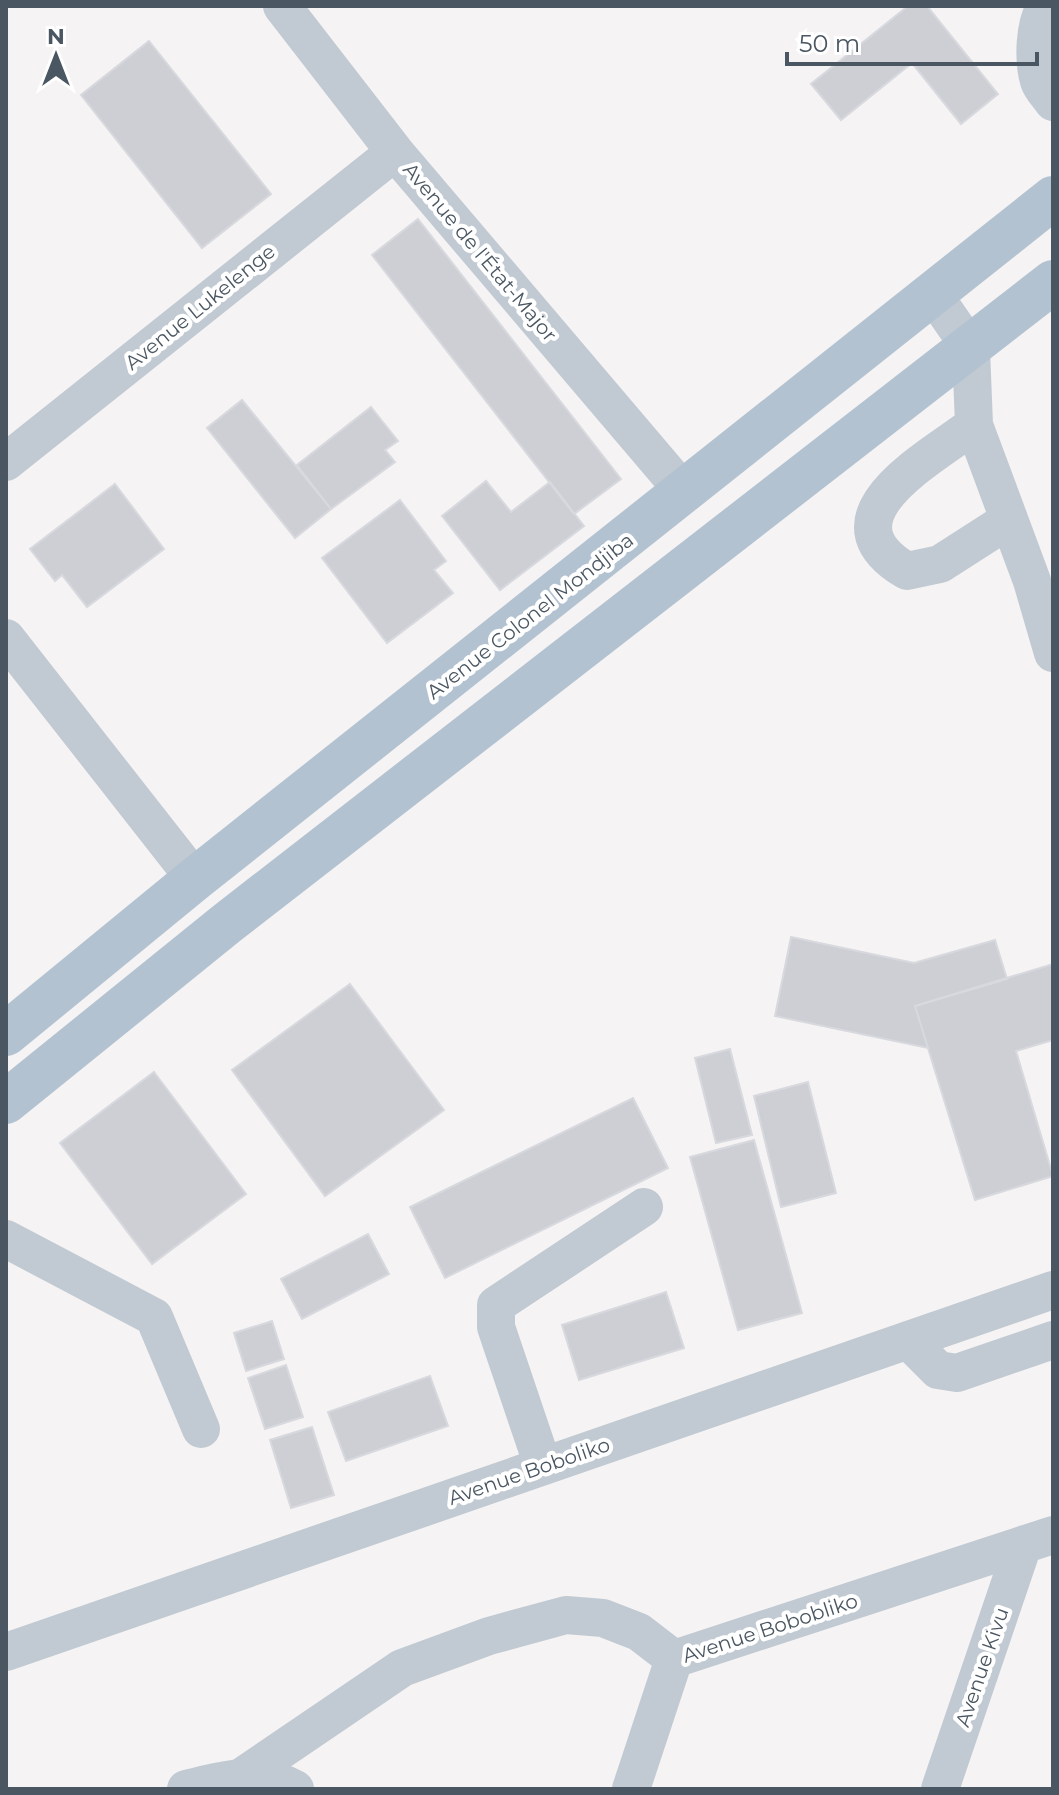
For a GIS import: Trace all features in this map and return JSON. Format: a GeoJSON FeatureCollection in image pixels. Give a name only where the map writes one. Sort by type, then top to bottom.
{"type":"FeatureCollection","features":[{"type":"Feature","properties":{"kind":"main road","name":"Avenue Colonel Mondjiba"},"geometry":{"type":"LineString","coordinates":[[6,1034],[195,879],[1053,198]]}},
{"type":"Feature","properties":{"kind":"main road"},"geometry":{"type":"LineString","coordinates":[[6,1102],[226,924],[971,349],[1053,282]]}},
{"type":"Feature","properties":{"kind":"street","name":"Avenue de l'État-Major"},"geometry":{"type":"LineString","coordinates":[[282,6],[395,152],[685,493]]}},
{"type":"Feature","properties":{"kind":"street"},"geometry":{"type":"LineString","coordinates":[[1046,6],[1041,13],[1036,48],[1039,82],[1053,102]]}},
{"type":"Feature","properties":{"kind":"street","name":"Avenue Lukelenge"},"geometry":{"type":"LineString","coordinates":[[6,462],[395,152]]}},
{"type":"Feature","properties":{"kind":"street"},"geometry":{"type":"LineString","coordinates":[[933,294],[971,349],[974,425],[1007,521],[1043,579],[1053,653]]}},
{"type":"Feature","properties":{"kind":"street"},"geometry":{"type":"LineString","coordinates":[[974,425],[891,488],[877,505],[871,523],[884,557],[907,571],[940,564],[1007,521]]}},
{"type":"Feature","properties":{"kind":"street"},"geometry":{"type":"LineString","coordinates":[[6,638],[195,879]]}},
{"type":"Feature","properties":{"kind":"street"},"geometry":{"type":"LineString","coordinates":[[543,1466],[496,1327],[496,1305],[644,1207]]}},
{"type":"Feature","properties":{"kind":"street"},"geometry":{"type":"LineString","coordinates":[[6,1239],[154,1317],[201,1429]]}},
{"type":"Feature","properties":{"kind":"street","name":"Avenue Boboliko"},"geometry":{"type":"LineString","coordinates":[[6,1652],[1053,1290]]}},
{"type":"Feature","properties":{"kind":"street"},"geometry":{"type":"LineString","coordinates":[[908,1340],[938,1370],[957,1373],[1053,1340]]}},
{"type":"Feature","properties":{"kind":"street","name":"Avenue Bobobliko"},"geometry":{"type":"LineString","coordinates":[[243,1776],[402,1668],[489,1636],[566,1615],[603,1618],[639,1632],[674,1659],[1038,1540]]}},
{"type":"Feature","properties":{"kind":"street","name":"Avenue Kivu"},"geometry":{"type":"LineString","coordinates":[[940,1789],[1038,1540]]}},
{"type":"Feature","properties":{"kind":"street"},"geometry":{"type":"LineString","coordinates":[[631,1789],[674,1659]]}},
{"type":"Feature","properties":{"kind":"street","name":"Avenue Bobobliko"},"geometry":{"type":"LineString","coordinates":[[186,1789],[243,1776],[277,1779],[295,1789]]}},
{"type":"Feature","properties":{"kind":"building"},"geometry":{"type":"Polygon","coordinates":[[[908,6],[927,6],[998,94],[961,124],[912,63],[841,120],[811,84],[908,6]]]}},
{"type":"Feature","properties":{"kind":"building"},"geometry":{"type":"Polygon","coordinates":[[[149,41],[271,194],[202,248],[81,95],[149,41]]]}},
{"type":"Feature","properties":{"kind":"building"},"geometry":{"type":"Polygon","coordinates":[[[418,219],[621,479],[574,514],[372,255],[418,219]]]}},
{"type":"Feature","properties":{"kind":"building"},"geometry":{"type":"Polygon","coordinates":[[[242,400],[331,509],[295,538],[207,428],[242,400]]]}},
{"type":"Feature","properties":{"kind":"building"},"geometry":{"type":"Polygon","coordinates":[[[371,407],[398,441],[385,450],[395,462],[331,509],[297,465],[371,407]]]}},
{"type":"Feature","properties":{"kind":"building"},"geometry":{"type":"Polygon","coordinates":[[[486,481],[511,512],[550,482],[584,526],[500,590],[442,516],[486,481]]]}},
{"type":"Feature","properties":{"kind":"building"},"geometry":{"type":"Polygon","coordinates":[[[115,484],[164,549],[87,607],[62,575],[55,581],[30,549],[115,484]]]}},
{"type":"Feature","properties":{"kind":"building"},"geometry":{"type":"Polygon","coordinates":[[[400,500],[446,561],[434,570],[453,593],[387,643],[322,558],[400,500]]]}},
{"type":"Feature","properties":{"kind":"building"},"geometry":{"type":"Polygon","coordinates":[[[791,937],[914,963],[995,940],[1007,979],[915,1006],[928,1048],[775,1016],[791,937]]]}},
{"type":"Feature","properties":{"kind":"building"},"geometry":{"type":"Polygon","coordinates":[[[1053,964],[1053,1040],[1016,1051],[1053,1176],[975,1200],[915,1006],[1053,964]]]}},
{"type":"Feature","properties":{"kind":"building"},"geometry":{"type":"Polygon","coordinates":[[[350,984],[444,1110],[325,1196],[232,1070],[350,984]]]}},
{"type":"Feature","properties":{"kind":"building"},"geometry":{"type":"Polygon","coordinates":[[[730,1049],[752,1135],[716,1143],[695,1058],[730,1049]]]}},
{"type":"Feature","properties":{"kind":"building"},"geometry":{"type":"Polygon","coordinates":[[[154,1072],[246,1194],[152,1264],[60,1143],[154,1072]]]}},
{"type":"Feature","properties":{"kind":"building"},"geometry":{"type":"Polygon","coordinates":[[[808,1082],[836,1193],[781,1207],[754,1096],[808,1082]]]}},
{"type":"Feature","properties":{"kind":"building"},"geometry":{"type":"Polygon","coordinates":[[[633,1098],[668,1168],[445,1278],[410,1207],[633,1098]]]}},
{"type":"Feature","properties":{"kind":"building"},"geometry":{"type":"Polygon","coordinates":[[[754,1140],[802,1313],[738,1330],[690,1157],[754,1140]]]}},
{"type":"Feature","properties":{"kind":"building"},"geometry":{"type":"Polygon","coordinates":[[[368,1234],[389,1274],[302,1319],[281,1279],[368,1234]]]}},
{"type":"Feature","properties":{"kind":"building"},"geometry":{"type":"Polygon","coordinates":[[[666,1292],[684,1348],[579,1380],[562,1325],[666,1292]]]}},
{"type":"Feature","properties":{"kind":"building"},"geometry":{"type":"Polygon","coordinates":[[[272,1321],[284,1359],[246,1371],[234,1333],[272,1321]]]}},
{"type":"Feature","properties":{"kind":"building"},"geometry":{"type":"Polygon","coordinates":[[[286,1365],[303,1417],[265,1429],[248,1378],[286,1365]]]}},
{"type":"Feature","properties":{"kind":"building"},"geometry":{"type":"Polygon","coordinates":[[[430,1376],[448,1426],[346,1461],[328,1412],[430,1376]]]}},
{"type":"Feature","properties":{"kind":"building"},"geometry":{"type":"Polygon","coordinates":[[[312,1427],[334,1495],[291,1508],[270,1440],[312,1427]]]}}]}
